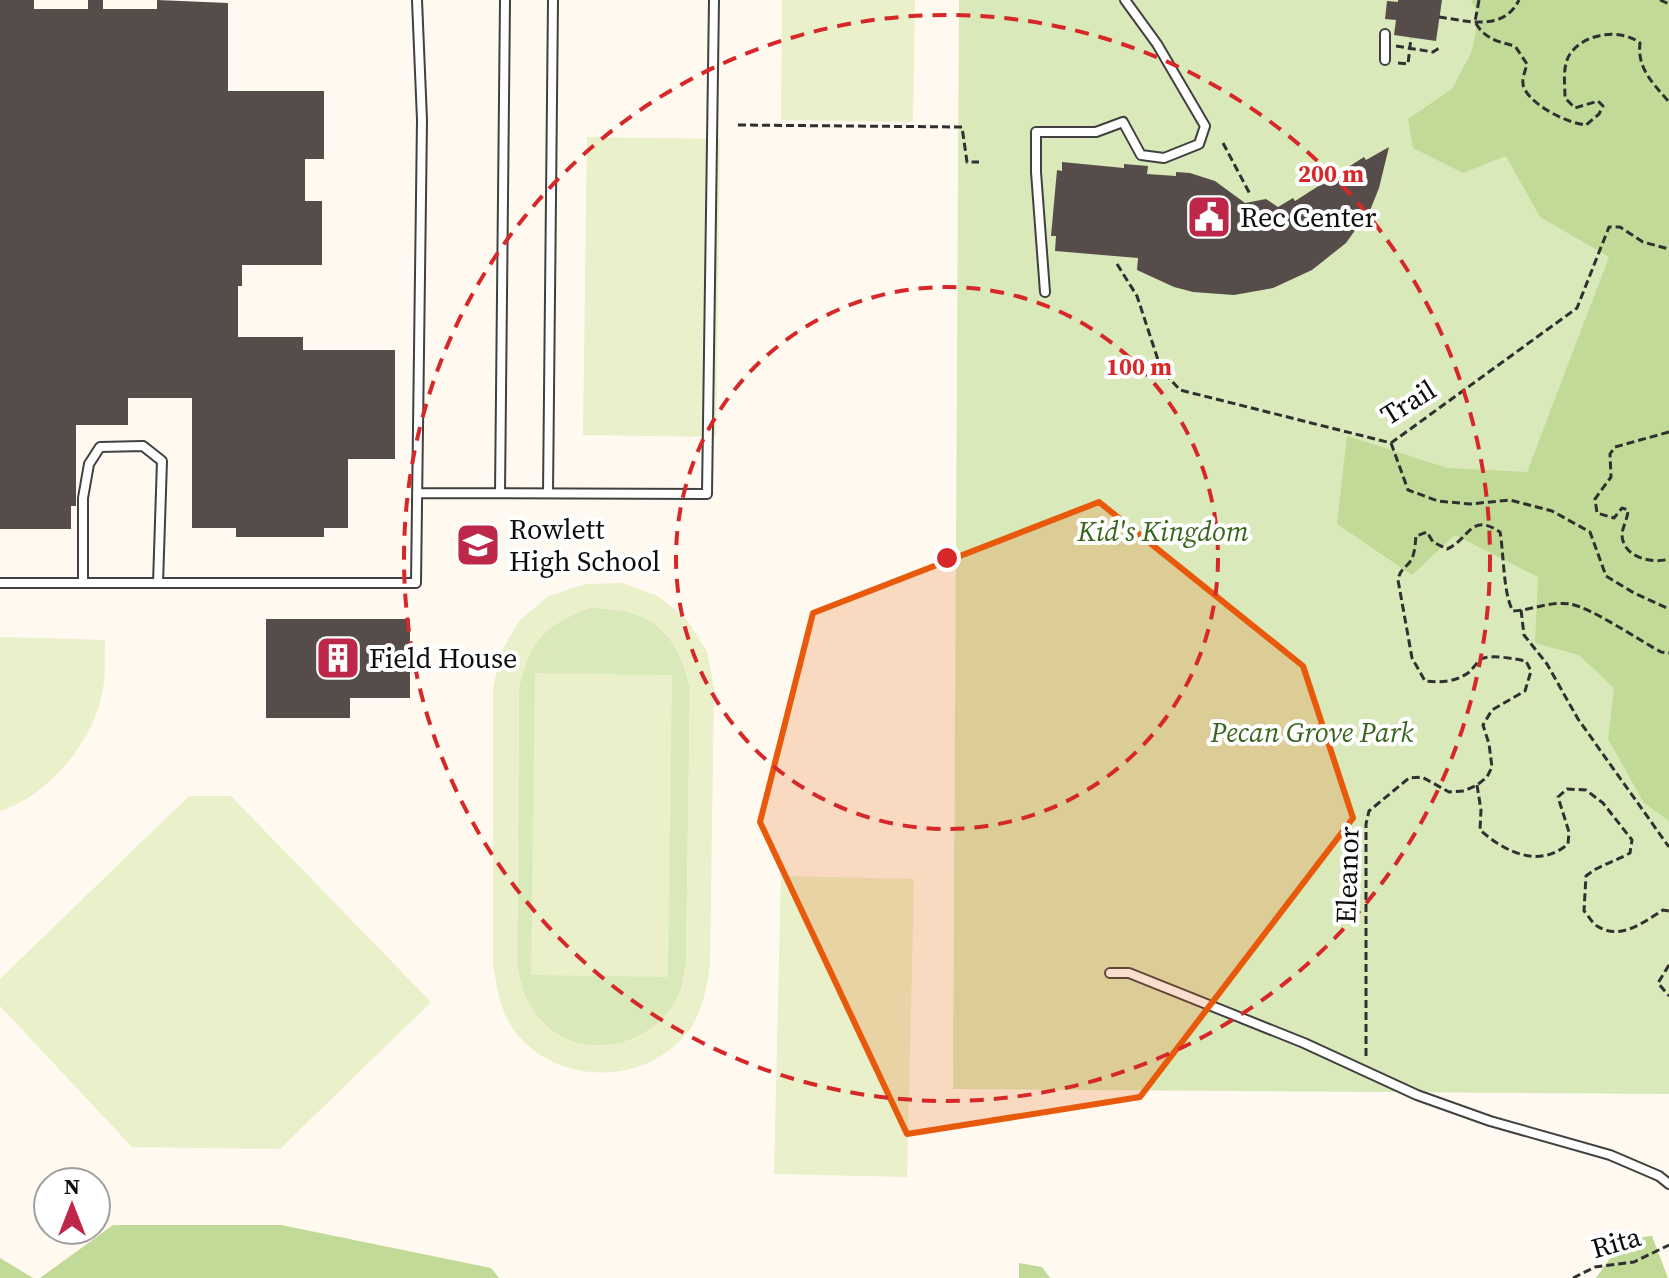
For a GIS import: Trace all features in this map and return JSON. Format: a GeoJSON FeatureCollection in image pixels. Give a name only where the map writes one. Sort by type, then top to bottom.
{"type":"FeatureCollection","features":[{"type":"Feature","properties":{"kind":"lane"},"geometry":{"type":"LineString","coordinates":[[0,583],[416,583],[422,120],[417,0]]}},
{"type":"Feature","properties":{"kind":"lane"},"geometry":{"type":"LineString","coordinates":[[500,493],[505,0]]}},
{"type":"Feature","properties":{"kind":"lane"},"geometry":{"type":"LineString","coordinates":[[548,493],[553,0]]}},
{"type":"Feature","properties":{"kind":"lane"},"geometry":{"type":"LineString","coordinates":[[417,493],[707,494],[714,0]]}},
{"type":"Feature","properties":{"kind":"lane"},"geometry":{"type":"LineString","coordinates":[[1045,292],[1036,132],[1096,132],[1123,122],[1141,155],[1164,158],[1199,144],[1205,126],[1157,44],[1125,0]]}},
{"type":"Feature","properties":{"kind":"lane"},"geometry":{"type":"LineString","coordinates":[[1385,34],[1385,60]]}},
{"type":"Feature","properties":{"kind":"lane"},"geometry":{"type":"LineString","coordinates":[[83,583],[83,498],[89,464],[100,447],[143,446],[162,461],[158,583]]}},
{"type":"Feature","properties":{"kind":"lane"},"geometry":{"type":"LineString","coordinates":[[1110,973],[1129,973],[1304,1043],[1417,1095],[1490,1121],[1610,1155],[1659,1176],[1669,1184]]}},
{"type":"Feature","properties":{"kind":"path"},"geometry":{"type":"LineString","coordinates":[[1479,0],[1475,22],[1483,35],[1515,46],[1527,64],[1522,80],[1525,90],[1552,113],[1570,123],[1586,125],[1603,106],[1598,101],[1575,108],[1565,98],[1565,68],[1570,54],[1581,43],[1604,34],[1623,34],[1640,43],[1639,60],[1643,71],[1669,102]]}},
{"type":"Feature","properties":{"kind":"path"},"geometry":{"type":"LineString","coordinates":[[1439,17],[1491,22],[1514,10],[1519,0]]}},
{"type":"Feature","properties":{"kind":"path"},"geometry":{"type":"LineString","coordinates":[[1660,0],[1669,4]]}},
{"type":"Feature","properties":{"kind":"path"},"geometry":{"type":"LineString","coordinates":[[1385,60],[1408,64],[1411,38]]}},
{"type":"Feature","properties":{"kind":"path"},"geometry":{"type":"LineString","coordinates":[[1386,45],[1433,52],[1439,48]]}},
{"type":"Feature","properties":{"kind":"path"},"geometry":{"type":"LineString","coordinates":[[738,125],[962,127],[967,162],[979,162]]}},
{"type":"Feature","properties":{"kind":"path"},"geometry":{"type":"LineString","coordinates":[[1223,143],[1251,196]]}},
{"type":"Feature","properties":{"kind":"path","name":"Trail"},"geometry":{"type":"LineString","coordinates":[[1117,264],[1137,296],[1161,369],[1180,390],[1391,443],[1577,308],[1609,227],[1620,227],[1643,242],[1669,249]]}},
{"type":"Feature","properties":{"kind":"path"},"geometry":{"type":"LineString","coordinates":[[1669,432],[1615,447],[1610,454],[1611,477],[1595,499],[1597,513],[1614,518],[1622,508],[1628,510],[1622,534],[1626,547],[1638,557],[1657,562],[1669,559]]}},
{"type":"Feature","properties":{"kind":"path"},"geometry":{"type":"LineString","coordinates":[[1391,443],[1408,490],[1438,501],[1470,504],[1510,500],[1552,511],[1590,532],[1606,576],[1669,609]]}},
{"type":"Feature","properties":{"kind":"path"},"geometry":{"type":"LineString","coordinates":[[1669,653],[1661,652],[1571,604],[1547,603],[1513,611],[1507,600],[1500,532],[1488,524],[1475,525],[1447,549],[1433,542],[1427,532],[1416,536],[1410,562],[1400,571],[1398,580],[1412,658],[1425,681],[1437,683],[1451,680],[1469,672],[1480,660],[1489,658],[1526,661],[1531,671],[1525,691],[1492,710],[1483,725],[1492,767],[1487,777],[1477,785],[1480,830],[1497,845],[1524,856],[1546,857],[1558,853],[1568,844],[1569,832],[1558,797],[1567,789],[1586,790],[1603,803],[1632,840],[1630,853],[1613,863],[1599,865],[1586,876],[1584,911],[1596,926],[1618,931],[1635,929],[1663,910],[1669,911]]}},
{"type":"Feature","properties":{"kind":"path"},"geometry":{"type":"LineString","coordinates":[[1521,610],[1524,635],[1547,664],[1578,719],[1669,847]]}},
{"type":"Feature","properties":{"kind":"path","name":"Eleanor"},"geometry":{"type":"LineString","coordinates":[[1366,1071],[1365,855],[1369,811],[1409,778],[1422,777],[1449,792],[1464,791],[1477,785]]}},
{"type":"Feature","properties":{"kind":"path"},"geometry":{"type":"LineString","coordinates":[[1669,965],[1658,983],[1669,996]]}},
{"type":"Feature","properties":{"kind":"path","name":"Rita"},"geometry":{"type":"LineString","coordinates":[[1573,1278],[1595,1267],[1634,1262],[1669,1245]]}},
{"type":"Feature","properties":{"kind":"highlighted area"},"geometry":{"type":"Polygon","coordinates":[[[1099,502],[1303,666],[1353,818],[1140,1097],[907,1134],[760,822],[813,613],[1099,502]]]}},
{"type":"Feature","properties":{"kind":"green space"},"geometry":{"type":"Polygon","coordinates":[[[782,0],[915,0],[913,122],[781,120],[782,0]]]}},
{"type":"Feature","properties":{"kind":"green space","name":"Pecan Grove Park"},"geometry":{"type":"Polygon","coordinates":[[[959,0],[1669,0],[1669,1094],[953,1089],[959,0]]]}},
{"type":"Feature","properties":{"kind":"green space"},"geometry":{"type":"Polygon","coordinates":[[[1471,0],[1669,0],[1669,821],[1644,803],[1608,739],[1614,688],[1579,655],[1535,643],[1538,577],[1455,535],[1412,575],[1337,524],[1347,436],[1447,468],[1527,472],[1609,257],[1540,217],[1506,156],[1463,173],[1413,148],[1408,119],[1452,89],[1472,51],[1479,15],[1471,0]]]}},
{"type":"Feature","properties":{"kind":"green space"},"geometry":{"type":"Polygon","coordinates":[[[587,137],[720,139],[716,437],[583,435],[587,137]]]}},
{"type":"Feature","properties":{"kind":"green space"},"geometry":{"type":"Polygon","coordinates":[[[623,583],[658,596],[687,620],[707,651],[714,688],[710,964],[704,998],[690,1029],[672,1048],[651,1062],[627,1070],[602,1072],[576,1070],[552,1062],[531,1048],[513,1029],[505,1014],[493,965],[493,688],[501,652],[520,620],[549,596],[585,584],[623,583]],[[590,608],[550,628],[528,658],[519,688],[517,965],[526,998],[537,1016],[553,1032],[593,1046],[634,1038],[652,1028],[668,1013],[679,994],[686,964],[690,688],[677,651],[658,626],[629,612],[590,608]]]}},
{"type":"Feature","properties":{"kind":"green space"},"geometry":{"type":"Polygon","coordinates":[[[590,608],[629,612],[658,626],[677,651],[690,688],[686,964],[682,987],[668,1013],[652,1028],[634,1038],[593,1046],[553,1032],[537,1016],[526,998],[517,965],[519,688],[528,658],[541,637],[561,621],[590,608]]]}},
{"type":"Feature","properties":{"kind":"green space"},"geometry":{"type":"Polygon","coordinates":[[[0,637],[105,640],[103,689],[98,709],[80,746],[67,764],[36,792],[0,811],[0,637]]]}},
{"type":"Feature","properties":{"kind":"green space"},"geometry":{"type":"Polygon","coordinates":[[[535,673],[672,675],[668,977],[531,975],[535,673]]]}},
{"type":"Feature","properties":{"kind":"green space"},"geometry":{"type":"Polygon","coordinates":[[[189,796],[231,796],[431,1002],[280,1149],[132,1147],[0,1006],[0,979],[189,796]]]}},
{"type":"Feature","properties":{"kind":"green space"},"geometry":{"type":"Polygon","coordinates":[[[781,876],[914,879],[907,1177],[774,1174],[781,876]]]}},
{"type":"Feature","properties":{"kind":"green space"},"geometry":{"type":"Polygon","coordinates":[[[281,1225],[491,1268],[499,1278],[40,1278],[84,1246],[112,1246],[112,1226],[281,1225]]]}},
{"type":"Feature","properties":{"kind":"green space"},"geometry":{"type":"Polygon","coordinates":[[[1652,1236],[1668,1278],[1596,1278],[1623,1240],[1652,1236]]]}},
{"type":"Feature","properties":{"kind":"green space"},"geometry":{"type":"Polygon","coordinates":[[[0,1258],[33,1278],[0,1278],[0,1258]]]}},
{"type":"Feature","properties":{"kind":"green space"},"geometry":{"type":"Polygon","coordinates":[[[1019,1263],[1042,1267],[1050,1278],[1019,1278],[1019,1263]]]}},
{"type":"Feature","properties":{"kind":"building"},"geometry":{"type":"Polygon","coordinates":[[[0,0],[34,0],[34,9],[88,9],[88,0],[103,0],[103,9],[157,9],[157,0],[228,3],[228,91],[324,91],[324,159],[305,159],[305,201],[322,201],[322,265],[242,265],[242,286],[238,286],[238,337],[303,337],[303,350],[395,350],[395,459],[348,459],[348,528],[324,528],[324,537],[236,537],[236,528],[192,528],[192,398],[128,398],[128,425],[76,425],[76,506],[71,506],[71,529],[0,529],[0,0]]]}},
{"type":"Feature","properties":{"kind":"building"},"geometry":{"type":"Polygon","coordinates":[[[1442,0],[1436,41],[1394,35],[1396,20],[1385,19],[1387,1],[1442,0]]]}},
{"type":"Feature","properties":{"kind":"building","name":"Rec Center"},"geometry":{"type":"Polygon","coordinates":[[[1389,147],[1371,208],[1346,243],[1312,270],[1273,288],[1234,295],[1193,292],[1137,270],[1138,258],[1055,251],[1056,236],[1051,236],[1057,170],[1062,171],[1062,162],[1124,168],[1124,164],[1148,166],[1147,174],[1176,176],[1176,172],[1190,173],[1215,181],[1245,203],[1266,199],[1278,207],[1293,198],[1295,201],[1364,157],[1366,160],[1389,147]]]}},
{"type":"Feature","properties":{"kind":"building","name":"Field House"},"geometry":{"type":"Polygon","coordinates":[[[266,619],[410,619],[410,698],[350,698],[350,718],[266,718],[266,619]]]}},
{"type":"Feature","properties":{"kind":"place","name":"Rec Center"},"geometry":{"type":"Point","coordinates":[1209,217]}},
{"type":"Feature","properties":{"kind":"place","name":"Rowlett High School"},"geometry":{"type":"Point","coordinates":[478,545]}},
{"type":"Feature","properties":{"kind":"place","name":"Field House"},"geometry":{"type":"Point","coordinates":[338,658]}},
{"type":"Feature","properties":{"kind":"park label","name":"Kid's Kingdom"},"geometry":{"type":"Point","coordinates":[1163,531]}}]}
